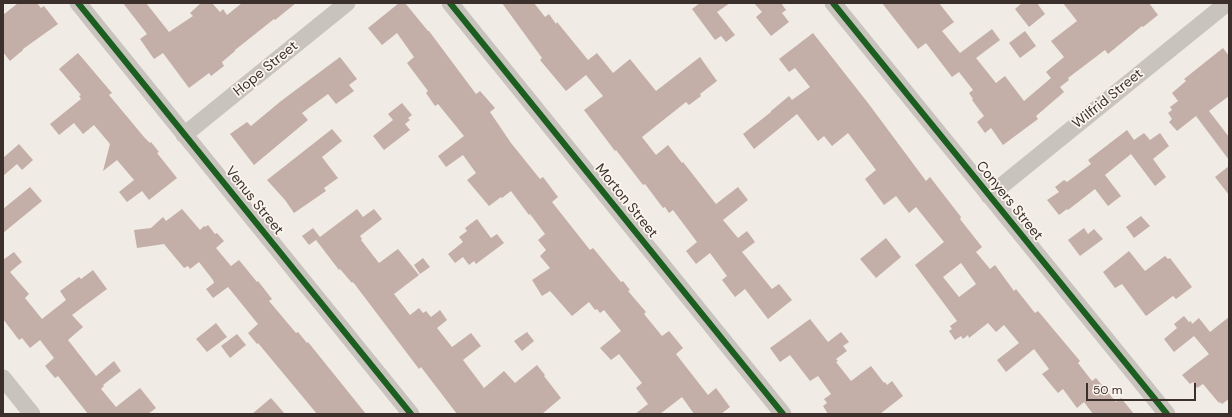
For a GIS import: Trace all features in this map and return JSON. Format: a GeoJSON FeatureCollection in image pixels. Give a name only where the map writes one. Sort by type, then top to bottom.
{"type":"FeatureCollection","features":[{"type":"Feature","properties":{"kind":"street","name":"Venus Street"},"geometry":{"type":"LineString","coordinates":[[78,3],[411,414]]}},
{"type":"Feature","properties":{"kind":"street","name":"Hope Street"},"geometry":{"type":"LineString","coordinates":[[184,135],[347,3]]}},
{"type":"Feature","properties":{"kind":"street","name":"Morton Street"},"geometry":{"type":"LineString","coordinates":[[450,3],[783,414]]}},
{"type":"Feature","properties":{"kind":"street","name":"Conyers Street"},"geometry":{"type":"LineString","coordinates":[[833,3],[1167,414]]}},
{"type":"Feature","properties":{"kind":"street","name":"Wilfrid Street"},"geometry":{"type":"LineString","coordinates":[[989,196],[1227,3]]}},
{"type":"Feature","properties":{"kind":"street"},"geometry":{"type":"LineString","coordinates":[[3,378],[32,414]]}},
{"type":"Feature","properties":{"kind":"building"},"geometry":{"type":"Polygon","coordinates":[[[18,3],[37,3],[41,8],[44,6],[58,24],[23,49],[10,61],[3,52],[3,15],[18,3]]]}},
{"type":"Feature","properties":{"kind":"building"},"geometry":{"type":"Polygon","coordinates":[[[123,3],[146,3],[169,32],[193,16],[190,13],[201,3],[212,3],[220,12],[223,9],[227,15],[242,3],[296,3],[235,50],[222,62],[224,66],[211,76],[209,73],[189,88],[163,53],[154,59],[140,39],[147,34],[123,3]]]}},
{"type":"Feature","properties":{"kind":"building"},"geometry":{"type":"Polygon","coordinates":[[[399,3],[405,3],[429,31],[476,94],[480,91],[495,108],[490,112],[511,143],[540,179],[543,177],[558,197],[552,202],[590,250],[593,248],[621,282],[623,281],[630,290],[628,291],[646,312],[644,314],[662,336],[669,331],[683,348],[676,354],[708,395],[716,388],[730,407],[721,414],[694,414],[682,397],[660,414],[635,414],[648,404],[636,388],[642,383],[619,354],[611,360],[600,348],[621,331],[604,310],[600,313],[597,309],[595,310],[589,302],[572,316],[550,291],[542,296],[532,280],[550,268],[540,256],[546,250],[538,240],[545,234],[511,191],[489,206],[467,180],[476,173],[463,155],[446,167],[438,156],[464,136],[438,104],[435,106],[426,93],[428,91],[407,63],[414,57],[397,33],[382,45],[368,28],[399,3]]]}},
{"type":"Feature","properties":{"kind":"building"},"geometry":{"type":"Polygon","coordinates":[[[502,3],[534,3],[545,17],[549,14],[556,24],[557,22],[588,60],[597,53],[613,73],[630,59],[656,91],[700,57],[717,81],[689,105],[686,102],[642,137],[656,155],[668,145],[716,204],[738,187],[748,200],[723,220],[738,238],[747,231],[755,242],[742,252],[772,289],[779,284],[792,300],[768,319],[745,289],[735,297],[722,280],[727,276],[710,253],[696,264],[686,251],[697,242],[673,210],[669,213],[665,207],[663,208],[645,184],[643,185],[584,110],[603,96],[586,75],[566,91],[540,60],[542,58],[502,3]]]}},
{"type":"Feature","properties":{"kind":"building"},"geometry":{"type":"Polygon","coordinates":[[[700,3],[730,3],[717,12],[735,35],[726,42],[721,36],[715,40],[692,9],[700,3]]]}},
{"type":"Feature","properties":{"kind":"building"},"geometry":{"type":"Polygon","coordinates":[[[754,3],[781,3],[786,10],[782,13],[789,22],[771,36],[756,17],[762,12],[754,3]]]}},
{"type":"Feature","properties":{"kind":"building"},"geometry":{"type":"Polygon","coordinates":[[[882,3],[939,3],[954,22],[942,31],[960,53],[992,29],[1000,40],[976,58],[996,83],[1005,76],[1024,101],[1051,78],[1046,72],[1064,57],[1051,41],[1077,21],[1063,3],[1149,3],[1158,15],[1108,54],[1105,50],[1068,78],[1069,80],[1060,87],[1064,92],[1036,116],[1038,119],[1003,145],[991,128],[985,133],[977,122],[984,116],[972,100],[973,99],[969,93],[973,90],[959,72],[952,77],[926,43],[918,49],[882,3]]]}},
{"type":"Feature","properties":{"kind":"building"},"geometry":{"type":"Polygon","coordinates":[[[1022,3],[1037,3],[1045,14],[1029,27],[1015,9],[1022,3]]]}},
{"type":"Feature","properties":{"kind":"building"},"geometry":{"type":"Polygon","coordinates":[[[1025,31],[1036,46],[1020,58],[1009,43],[1025,31]]]}},
{"type":"Feature","properties":{"kind":"building"},"geometry":{"type":"Polygon","coordinates":[[[813,33],[868,103],[926,181],[930,177],[961,217],[960,219],[982,247],[976,252],[990,269],[995,265],[1014,291],[1016,289],[1035,313],[1038,311],[1080,361],[1078,363],[1092,381],[1096,378],[1116,402],[1121,398],[1134,414],[1093,414],[1084,402],[1077,408],[1063,389],[1058,393],[1042,374],[1049,369],[1034,349],[1006,372],[997,360],[1019,343],[1004,325],[996,332],[988,323],[969,338],[968,335],[963,339],[961,336],[955,340],[949,331],[952,329],[950,326],[957,321],[915,265],[944,242],[916,207],[909,213],[896,196],[884,205],[865,179],[876,170],[848,133],[832,146],[824,136],[818,141],[797,114],[754,149],[743,134],[789,96],[792,100],[810,87],[795,68],[789,72],[779,59],[813,33]],[[961,263],[943,277],[959,297],[976,284],[961,263]]]}},
{"type":"Feature","properties":{"kind":"building"},"geometry":{"type":"Polygon","coordinates":[[[1223,48],[1229,56],[1229,96],[1209,111],[1229,137],[1229,160],[1196,116],[1177,131],[1169,122],[1172,119],[1168,113],[1172,110],[1170,107],[1178,101],[1172,93],[1186,81],[1184,79],[1223,48]]]}},
{"type":"Feature","properties":{"kind":"building"},"geometry":{"type":"Polygon","coordinates":[[[78,53],[112,93],[109,95],[144,137],[150,143],[151,142],[159,152],[157,153],[177,178],[149,200],[142,191],[127,202],[119,192],[134,180],[117,160],[103,171],[110,144],[94,125],[83,134],[74,123],[59,135],[50,124],[81,99],[79,96],[81,95],[59,69],[78,53]]]}},
{"type":"Feature","properties":{"kind":"building"},"geometry":{"type":"Polygon","coordinates":[[[340,57],[357,79],[349,85],[354,91],[336,104],[328,94],[302,113],[308,120],[254,165],[230,134],[247,122],[251,126],[281,101],[340,57]]]}},
{"type":"Feature","properties":{"kind":"building"},"geometry":{"type":"Polygon","coordinates":[[[402,103],[412,115],[408,118],[410,120],[405,124],[410,130],[384,150],[373,136],[393,120],[388,114],[402,103]]]}},
{"type":"Feature","properties":{"kind":"building"},"geometry":{"type":"Polygon","coordinates":[[[332,129],[342,141],[322,157],[338,178],[324,188],[326,191],[294,213],[285,200],[267,180],[332,129]]]}},
{"type":"Feature","properties":{"kind":"building"},"geometry":{"type":"Polygon","coordinates":[[[1127,130],[1134,140],[1144,133],[1150,140],[1160,133],[1169,146],[1153,159],[1166,177],[1155,186],[1131,154],[1105,175],[1121,196],[1108,206],[1095,189],[1068,210],[1067,209],[1059,215],[1047,200],[1059,192],[1055,187],[1064,180],[1067,182],[1091,164],[1088,160],[1127,130]]]}},
{"type":"Feature","properties":{"kind":"building"},"geometry":{"type":"Polygon","coordinates":[[[19,144],[33,160],[22,170],[17,164],[3,176],[3,158],[19,144]]]}},
{"type":"Feature","properties":{"kind":"building"},"geometry":{"type":"Polygon","coordinates":[[[1229,166],[1229,195],[1215,177],[1229,166]]]}},
{"type":"Feature","properties":{"kind":"building"},"geometry":{"type":"Polygon","coordinates":[[[30,187],[42,201],[3,233],[3,209],[30,187]]]}},
{"type":"Feature","properties":{"kind":"building"},"geometry":{"type":"Polygon","coordinates":[[[182,209],[200,230],[204,226],[205,227],[208,225],[215,234],[217,233],[224,241],[216,248],[231,266],[239,260],[257,282],[258,281],[272,299],[269,301],[296,333],[298,332],[307,343],[308,342],[366,414],[317,414],[248,333],[258,324],[228,287],[213,298],[206,289],[214,283],[213,280],[199,262],[190,269],[188,266],[184,268],[164,244],[137,248],[134,230],[151,228],[163,217],[166,221],[182,209]]]}},
{"type":"Feature","properties":{"kind":"building"},"geometry":{"type":"Polygon","coordinates":[[[357,209],[363,217],[374,209],[382,219],[360,236],[362,239],[361,240],[379,263],[398,249],[419,275],[394,294],[410,315],[419,308],[423,313],[426,311],[431,317],[440,310],[447,320],[437,328],[452,347],[471,333],[481,346],[463,360],[484,388],[504,371],[515,383],[537,365],[561,398],[542,414],[457,414],[421,367],[419,369],[353,282],[352,283],[340,269],[339,270],[316,240],[357,209]]]}},
{"type":"Feature","properties":{"kind":"building"},"geometry":{"type":"Polygon","coordinates":[[[1141,216],[1150,226],[1134,238],[1126,227],[1141,216]]]}},
{"type":"Feature","properties":{"kind":"building"},"geometry":{"type":"Polygon","coordinates":[[[477,219],[491,238],[497,234],[504,243],[476,264],[474,261],[469,265],[463,257],[455,263],[448,254],[463,242],[459,237],[467,231],[465,228],[477,219]]]}},
{"type":"Feature","properties":{"kind":"building"},"geometry":{"type":"Polygon","coordinates":[[[313,228],[320,237],[309,245],[302,236],[313,228]]]}},
{"type":"Feature","properties":{"kind":"building"},"geometry":{"type":"Polygon","coordinates":[[[1084,228],[1088,234],[1094,229],[1103,239],[1080,256],[1068,240],[1084,228]]]}},
{"type":"Feature","properties":{"kind":"building"},"geometry":{"type":"Polygon","coordinates":[[[886,238],[901,257],[876,278],[860,259],[886,238]]]}},
{"type":"Feature","properties":{"kind":"building"},"geometry":{"type":"Polygon","coordinates":[[[1129,251],[1145,271],[1165,256],[1168,259],[1170,258],[1192,287],[1176,299],[1173,296],[1146,316],[1122,284],[1115,288],[1103,272],[1129,251]]]}},
{"type":"Feature","properties":{"kind":"building"},"geometry":{"type":"Polygon","coordinates":[[[14,252],[22,262],[10,272],[29,294],[25,298],[42,319],[66,300],[60,291],[79,277],[81,279],[93,270],[107,289],[72,315],[83,327],[68,340],[96,376],[114,361],[121,371],[103,385],[104,386],[101,389],[116,407],[140,388],[156,408],[148,414],[88,414],[58,376],[55,378],[45,366],[54,358],[40,340],[30,348],[22,338],[19,340],[3,319],[3,260],[14,252]]]}},
{"type":"Feature","properties":{"kind":"building"},"geometry":{"type":"Polygon","coordinates":[[[423,258],[430,267],[420,274],[414,265],[423,258]]]}},
{"type":"Feature","properties":{"kind":"building"},"geometry":{"type":"Polygon","coordinates":[[[1184,316],[1189,322],[1191,321],[1192,324],[1199,318],[1210,332],[1229,317],[1229,399],[1222,404],[1220,402],[1219,403],[1203,384],[1197,388],[1193,382],[1190,384],[1182,375],[1209,354],[1194,336],[1174,352],[1164,339],[1177,328],[1174,324],[1184,316]]]}},
{"type":"Feature","properties":{"kind":"building"},"geometry":{"type":"Polygon","coordinates":[[[810,319],[828,342],[841,332],[849,342],[843,346],[847,351],[836,359],[838,361],[836,362],[851,381],[871,366],[884,383],[885,382],[887,385],[892,381],[903,396],[880,414],[828,414],[823,406],[827,403],[824,399],[831,394],[818,376],[810,381],[790,355],[780,362],[770,348],[810,319]]]}},
{"type":"Feature","properties":{"kind":"building"},"geometry":{"type":"Polygon","coordinates":[[[216,323],[227,337],[207,352],[196,339],[216,323]]]}},
{"type":"Feature","properties":{"kind":"building"},"geometry":{"type":"Polygon","coordinates":[[[527,332],[534,341],[522,351],[514,341],[527,332]]]}},
{"type":"Feature","properties":{"kind":"building"},"geometry":{"type":"Polygon","coordinates":[[[237,334],[246,345],[230,358],[221,346],[237,334]]]}},
{"type":"Feature","properties":{"kind":"building"},"geometry":{"type":"Polygon","coordinates":[[[271,398],[285,414],[252,414],[271,398]]]}},
{"type":"Feature","properties":{"kind":"cycle path"},"geometry":{"type":"LineString","coordinates":[[78,3],[411,414]]}},
{"type":"Feature","properties":{"kind":"cycle path"},"geometry":{"type":"LineString","coordinates":[[450,3],[783,414]]}},
{"type":"Feature","properties":{"kind":"cycle path"},"geometry":{"type":"LineString","coordinates":[[833,3],[1167,414]]}}]}
